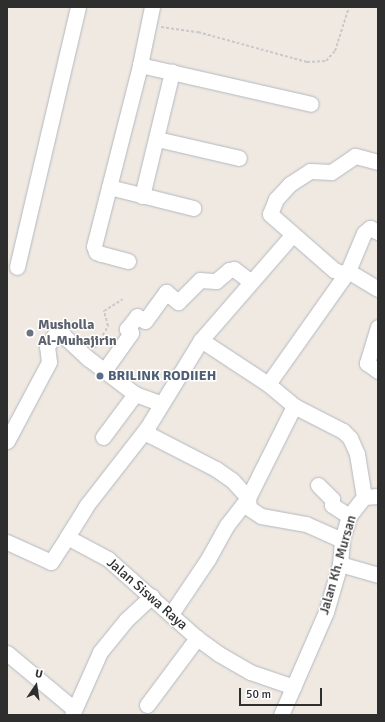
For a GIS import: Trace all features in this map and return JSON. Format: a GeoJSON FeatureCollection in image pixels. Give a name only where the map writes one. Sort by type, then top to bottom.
{"type":"FeatureCollection","features":[{"type":"Feature","properties":{"kind":"street"},"geometry":{"type":"LineString","coordinates":[[17,267],[78,7]]}},
{"type":"Feature","properties":{"kind":"street"},"geometry":{"type":"LineString","coordinates":[[128,260],[96,252],[94,246],[150,26],[152,7]]}},
{"type":"Feature","properties":{"kind":"street"},"geometry":{"type":"LineString","coordinates":[[140,65],[311,104]]}},
{"type":"Feature","properties":{"kind":"street"},"geometry":{"type":"LineString","coordinates":[[142,196],[172,72]]}},
{"type":"Feature","properties":{"kind":"street"},"geometry":{"type":"LineString","coordinates":[[157,139],[239,158]]}},
{"type":"Feature","properties":{"kind":"street"},"geometry":{"type":"LineString","coordinates":[[348,270],[342,273],[334,270],[270,214],[276,199],[290,184],[310,171],[331,172],[356,156],[378,162]]}},
{"type":"Feature","properties":{"kind":"street"},"geometry":{"type":"LineString","coordinates":[[109,187],[193,208]]}},
{"type":"Feature","properties":{"kind":"street"},"geometry":{"type":"LineString","coordinates":[[268,384],[348,270],[364,233],[370,228],[378,232]]}},
{"type":"Feature","properties":{"kind":"street"},"geometry":{"type":"LineString","coordinates":[[9,548],[51,562],[86,506],[147,428],[160,403],[201,340],[293,234]]}},
{"type":"Feature","properties":{"kind":"street"},"geometry":{"type":"LineString","coordinates":[[104,371],[131,333],[127,329],[137,316],[145,321],[166,292],[178,302],[200,280],[216,281],[229,270],[234,269],[251,282]]}},
{"type":"Feature","properties":{"kind":"street"},"geometry":{"type":"LineString","coordinates":[[348,270],[378,289]]}},
{"type":"Feature","properties":{"kind":"street"},"geometry":{"type":"LineString","coordinates":[[378,327],[367,363],[378,371]]}},
{"type":"Feature","properties":{"kind":"street"},"geometry":{"type":"LineString","coordinates":[[7,441],[49,362],[47,346],[54,336],[64,336],[89,359],[135,394],[160,403]]}},
{"type":"Feature","properties":{"kind":"street"},"geometry":{"type":"LineString","coordinates":[[201,340],[268,384],[294,406],[343,431],[350,438],[373,497]]}},
{"type":"Feature","properties":{"kind":"street"},"geometry":{"type":"LineString","coordinates":[[103,437],[135,394]]}},
{"type":"Feature","properties":{"kind":"street"},"geometry":{"type":"LineString","coordinates":[[171,614],[208,559],[227,525],[248,498],[294,406]]}},
{"type":"Feature","properties":{"kind":"street"},"geometry":{"type":"LineString","coordinates":[[147,428],[150,436],[216,469],[232,480],[248,498],[249,508],[261,516],[306,524],[342,540]]}},
{"type":"Feature","properties":{"kind":"street"},"geometry":{"type":"LineString","coordinates":[[318,485],[332,499],[332,505],[349,516]]}},
{"type":"Feature","properties":{"kind":"street","name":"Jalan Kh. Mursan"},"geometry":{"type":"LineString","coordinates":[[281,715],[326,612],[340,564],[342,540],[349,516],[373,497]]}},
{"type":"Feature","properties":{"kind":"street","name":"Jalan Siswa Raya"},"geometry":{"type":"LineString","coordinates":[[67,537],[108,559],[152,596],[197,638],[250,672],[294,687]]}},
{"type":"Feature","properties":{"kind":"street"},"geometry":{"type":"LineString","coordinates":[[340,564],[378,575]]}},
{"type":"Feature","properties":{"kind":"street"},"geometry":{"type":"LineString","coordinates":[[7,653],[73,712],[100,652],[126,620],[152,596]]}},
{"type":"Feature","properties":{"kind":"street"},"geometry":{"type":"LineString","coordinates":[[147,705],[197,638]]}},
{"type":"Feature","properties":{"kind":"path"},"geometry":{"type":"LineString","coordinates":[[150,26],[198,32],[307,62],[326,61],[336,52],[349,7]]}},
{"type":"Feature","properties":{"kind":"path"},"geometry":{"type":"LineString","coordinates":[[89,359],[108,326],[104,311],[123,299]]}},
{"type":"Feature","properties":{"kind":"place","name":"Musholla Al-Muhajirin"},"geometry":{"type":"Point","coordinates":[30,333]}},
{"type":"Feature","properties":{"kind":"place","name":"BRILINK RODIIEH"},"geometry":{"type":"Point","coordinates":[100,376]}}]}
